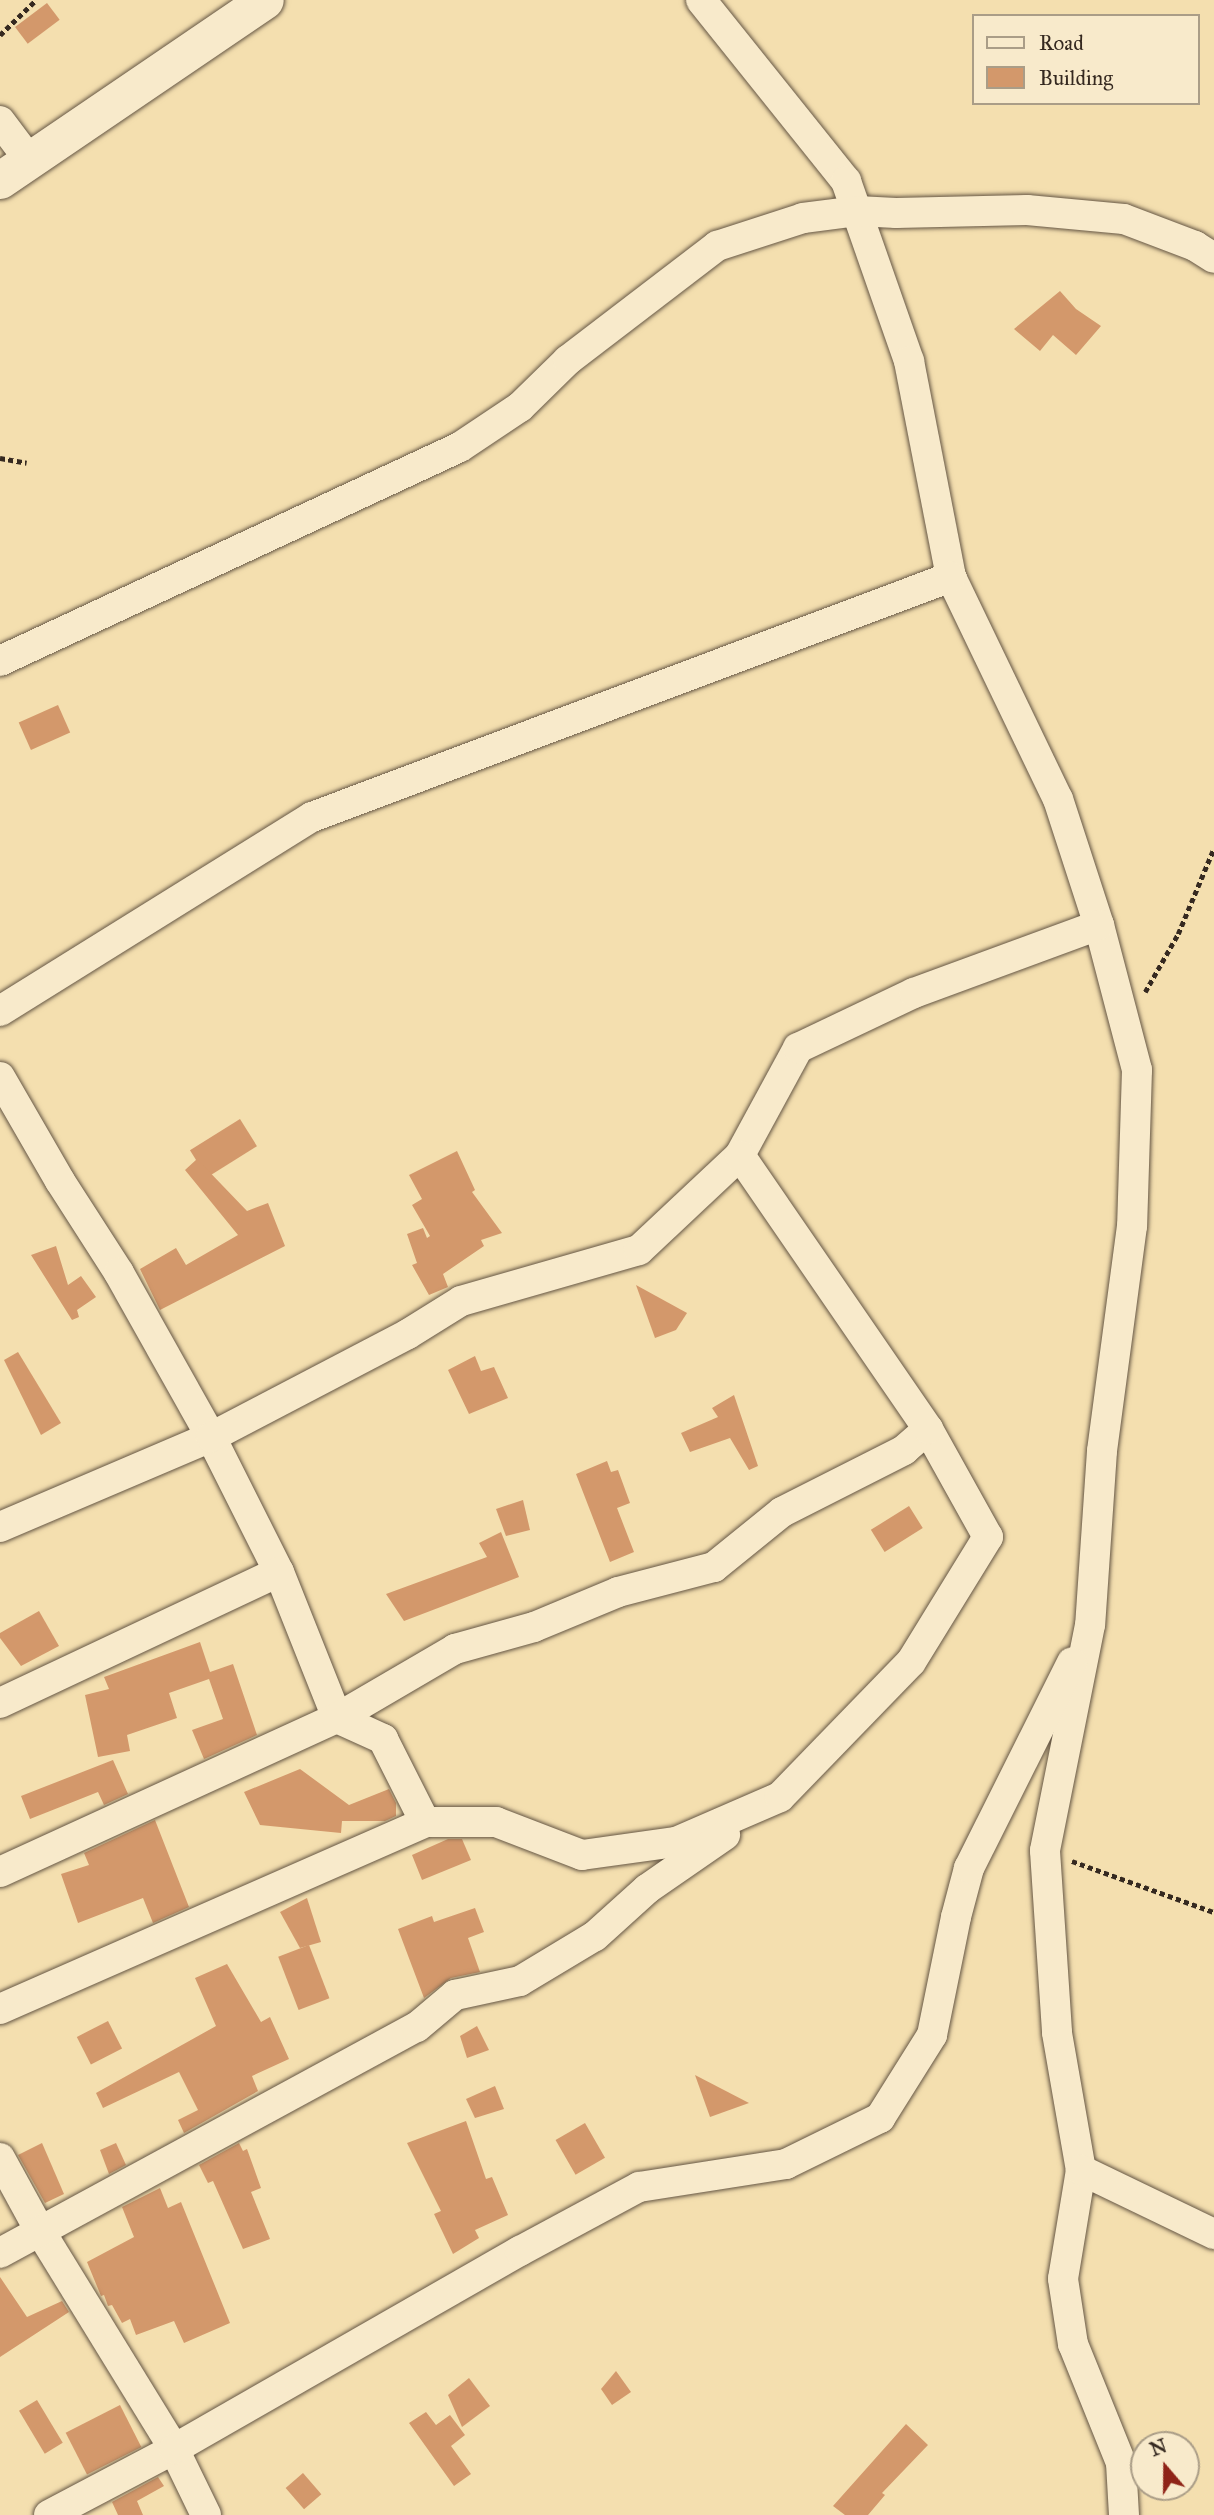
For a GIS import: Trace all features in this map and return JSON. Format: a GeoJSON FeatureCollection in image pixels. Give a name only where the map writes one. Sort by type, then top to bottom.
{"type":"FeatureCollection","features":[{"type":"Feature","properties":{"kind":"street"},"geometry":{"type":"LineString","coordinates":[[0,121],[15,170],[265,0]]}},
{"type":"Feature","properties":{"kind":"street"},"geometry":{"type":"LineString","coordinates":[[701,0],[846,181],[909,361],[951,577],[1058,799],[1099,925],[1137,1070],[1132,1226],[1102,1451],[1090,1625],[1045,1851],[1056,2033],[1081,2170],[1063,2279],[1073,2344],[1121,2463],[1124,2515]]}},
{"type":"Feature","properties":{"kind":"street"},"geometry":{"type":"LineString","coordinates":[[0,661],[460,447],[520,407],[568,360],[717,246],[803,218],[857,211],[896,213],[1027,209],[1124,219],[1195,246],[1214,258]]}},
{"type":"Feature","properties":{"kind":"street"},"geometry":{"type":"LineString","coordinates":[[0,1011],[312,817],[951,577]]}},
{"type":"Feature","properties":{"kind":"street"},"geometry":{"type":"LineString","coordinates":[[0,1527],[211,1437],[408,1335],[461,1301],[639,1250],[740,1155],[798,1048],[914,993],[1099,925]]}},
{"type":"Feature","properties":{"kind":"street"},"geometry":{"type":"LineString","coordinates":[[0,1077],[60,1181],[119,1273],[211,1437],[279,1572],[337,1718],[383,1739],[425,1822]]}},
{"type":"Feature","properties":{"kind":"street"},"geometry":{"type":"LineString","coordinates":[[0,2253],[417,2028],[455,1995],[520,1981],[595,1936],[647,1889],[780,1797],[911,1662],[988,1537],[928,1429],[740,1155]]}},
{"type":"Feature","properties":{"kind":"street"},"geometry":{"type":"LineString","coordinates":[[0,1872],[337,1718],[455,1649],[534,1627],[618,1592],[714,1567],[782,1512],[904,1450],[928,1429]]}},
{"type":"Feature","properties":{"kind":"street"},"geometry":{"type":"LineString","coordinates":[[0,1703],[279,1572]]}},
{"type":"Feature","properties":{"kind":"street"},"geometry":{"type":"LineString","coordinates":[[49,2515],[174,2449],[520,2251],[639,2187],[786,2164],[880,2118],[932,2035],[970,1868],[1090,1625]]}},
{"type":"Feature","properties":{"kind":"street"},"geometry":{"type":"LineString","coordinates":[[0,2009],[425,1822],[496,1822],[582,1855],[676,1842],[780,1797]]}},
{"type":"Feature","properties":{"kind":"street"},"geometry":{"type":"LineString","coordinates":[[0,2158],[40,2231],[174,2449],[206,2515]]}},
{"type":"Feature","properties":{"kind":"street"},"geometry":{"type":"LineString","coordinates":[[1081,2170],[1214,2234]]}},
{"type":"Feature","properties":{"kind":"path"},"geometry":{"type":"LineString","coordinates":[[0,35],[36,0]]}},
{"type":"Feature","properties":{"kind":"path"},"geometry":{"type":"LineString","coordinates":[[0,458],[27,463]]}},
{"type":"Feature","properties":{"kind":"path"},"geometry":{"type":"LineString","coordinates":[[1125,1025],[1178,934],[1214,848]]}},
{"type":"Feature","properties":{"kind":"path"},"geometry":{"type":"LineString","coordinates":[[1045,1851],[1214,1912]]}},
{"type":"Feature","properties":{"kind":"building"},"geometry":{"type":"Polygon","coordinates":[[[47,3],[60,20],[28,44],[15,27],[47,3]]]}},
{"type":"Feature","properties":{"kind":"building"},"geometry":{"type":"Polygon","coordinates":[[[1060,291],[1076,309],[1101,326],[1076,355],[1053,335],[1040,351],[1014,329],[1060,291]]]}},
{"type":"Feature","properties":{"kind":"building"},"geometry":{"type":"Polygon","coordinates":[[[58,705],[70,732],[31,750],[19,722],[58,705]]]}},
{"type":"Feature","properties":{"kind":"building"},"geometry":{"type":"Polygon","coordinates":[[[240,1119],[257,1146],[207,1177],[190,1150],[240,1119]]]}},
{"type":"Feature","properties":{"kind":"building"},"geometry":{"type":"Polygon","coordinates":[[[457,1151],[475,1190],[472,1192],[502,1233],[481,1240],[484,1246],[443,1274],[448,1287],[429,1295],[412,1265],[417,1263],[407,1234],[423,1228],[427,1238],[430,1236],[412,1205],[422,1199],[409,1175],[457,1151]]]}},
{"type":"Feature","properties":{"kind":"building"},"geometry":{"type":"Polygon","coordinates":[[[197,1159],[247,1211],[268,1203],[285,1246],[160,1310],[140,1269],[176,1248],[186,1265],[238,1235],[185,1170],[197,1159]]]}},
{"type":"Feature","properties":{"kind":"building"},"geometry":{"type":"Polygon","coordinates":[[[56,1246],[68,1285],[81,1276],[96,1297],[77,1310],[79,1317],[72,1320],[31,1255],[56,1246]]]}},
{"type":"Feature","properties":{"kind":"building"},"geometry":{"type":"Polygon","coordinates":[[[636,1285],[687,1313],[676,1330],[655,1338],[636,1285]]]}},
{"type":"Feature","properties":{"kind":"building"},"geometry":{"type":"Polygon","coordinates":[[[18,1352],[61,1423],[41,1435],[4,1360],[18,1352]]]}},
{"type":"Feature","properties":{"kind":"building"},"geometry":{"type":"Polygon","coordinates":[[[475,1356],[481,1371],[494,1367],[508,1398],[469,1414],[448,1370],[475,1356]]]}},
{"type":"Feature","properties":{"kind":"building"},"geometry":{"type":"Polygon","coordinates":[[[734,1395],[758,1466],[749,1470],[730,1438],[690,1452],[681,1433],[718,1417],[712,1408],[734,1395]]]}},
{"type":"Feature","properties":{"kind":"building"},"geometry":{"type":"Polygon","coordinates":[[[607,1461],[611,1472],[618,1470],[630,1503],[617,1508],[634,1552],[610,1562],[576,1474],[607,1461]]]}},
{"type":"Feature","properties":{"kind":"building"},"geometry":{"type":"Polygon","coordinates":[[[523,1500],[530,1530],[506,1536],[496,1509],[523,1500]]]}},
{"type":"Feature","properties":{"kind":"building"},"geometry":{"type":"Polygon","coordinates":[[[909,1506],[923,1528],[885,1552],[871,1530],[909,1506]]]}},
{"type":"Feature","properties":{"kind":"building"},"geometry":{"type":"Polygon","coordinates":[[[501,1532],[519,1577],[404,1621],[386,1594],[487,1557],[479,1543],[501,1532]]]}},
{"type":"Feature","properties":{"kind":"building"},"geometry":{"type":"Polygon","coordinates":[[[39,1611],[59,1646],[21,1666],[0,1638],[0,1633],[39,1611]]]}},
{"type":"Feature","properties":{"kind":"building"},"geometry":{"type":"Polygon","coordinates":[[[200,1642],[210,1672],[233,1664],[257,1735],[204,1759],[192,1730],[223,1719],[209,1679],[169,1693],[177,1718],[127,1735],[130,1751],[98,1757],[85,1695],[109,1689],[104,1677],[200,1642]]]}},
{"type":"Feature","properties":{"kind":"building"},"geometry":{"type":"Polygon","coordinates":[[[113,1760],[128,1794],[104,1805],[98,1792],[30,1819],[21,1796],[113,1760]]]}},
{"type":"Feature","properties":{"kind":"building"},"geometry":{"type":"Polygon","coordinates":[[[300,1769],[349,1805],[389,1789],[396,1803],[396,1816],[385,1821],[342,1821],[341,1833],[260,1825],[244,1792],[300,1769]]]}},
{"type":"Feature","properties":{"kind":"building"},"geometry":{"type":"Polygon","coordinates":[[[155,1820],[189,1907],[153,1923],[143,1898],[78,1923],[61,1874],[89,1865],[84,1853],[155,1820]]]}},
{"type":"Feature","properties":{"kind":"building"},"geometry":{"type":"Polygon","coordinates":[[[448,1839],[462,1839],[471,1860],[422,1880],[412,1855],[448,1839]]]}},
{"type":"Feature","properties":{"kind":"building"},"geometry":{"type":"Polygon","coordinates":[[[307,1898],[321,1942],[300,1948],[280,1912],[307,1898]]]}},
{"type":"Feature","properties":{"kind":"building"},"geometry":{"type":"Polygon","coordinates":[[[475,1908],[484,1932],[468,1938],[480,1972],[451,1978],[424,1998],[398,1929],[432,1916],[434,1922],[475,1908]]]}},
{"type":"Feature","properties":{"kind":"building"},"geometry":{"type":"Polygon","coordinates":[[[309,1945],[329,1998],[299,2010],[278,1957],[309,1945]]]}},
{"type":"Feature","properties":{"kind":"building"},"geometry":{"type":"Polygon","coordinates":[[[227,1964],[261,2022],[270,2017],[289,2059],[252,2076],[258,2091],[184,2133],[178,2120],[198,2110],[179,2072],[103,2108],[96,2093],[216,2026],[195,1978],[227,1964]]]}},
{"type":"Feature","properties":{"kind":"building"},"geometry":{"type":"Polygon","coordinates":[[[108,2021],[122,2049],[91,2065],[77,2037],[108,2021]]]}},
{"type":"Feature","properties":{"kind":"building"},"geometry":{"type":"Polygon","coordinates":[[[477,2026],[489,2050],[467,2058],[460,2036],[477,2026]]]}},
{"type":"Feature","properties":{"kind":"building"},"geometry":{"type":"Polygon","coordinates":[[[695,2075],[749,2103],[710,2117],[695,2075]]]}},
{"type":"Feature","properties":{"kind":"building"},"geometry":{"type":"Polygon","coordinates":[[[495,2086],[504,2109],[475,2118],[466,2099],[495,2086]]]}},
{"type":"Feature","properties":{"kind":"building"},"geometry":{"type":"Polygon","coordinates":[[[466,2121],[486,2179],[492,2177],[508,2215],[475,2230],[479,2238],[453,2254],[434,2214],[441,2211],[407,2143],[466,2121]]]}},
{"type":"Feature","properties":{"kind":"building"},"geometry":{"type":"Polygon","coordinates":[[[585,2123],[605,2158],[576,2175],[556,2140],[585,2123]]]}},
{"type":"Feature","properties":{"kind":"building"},"geometry":{"type":"Polygon","coordinates":[[[42,2143],[64,2194],[45,2203],[18,2155],[42,2143]]]}},
{"type":"Feature","properties":{"kind":"building"},"geometry":{"type":"Polygon","coordinates":[[[116,2143],[126,2165],[109,2174],[100,2150],[116,2143]]]}},
{"type":"Feature","properties":{"kind":"building"},"geometry":{"type":"Polygon","coordinates":[[[239,2143],[243,2151],[247,2149],[261,2188],[251,2192],[270,2239],[243,2249],[213,2181],[208,2183],[199,2165],[239,2143]]]}},
{"type":"Feature","properties":{"kind":"building"},"geometry":{"type":"Polygon","coordinates":[[[160,2188],[168,2208],[181,2202],[230,2323],[184,2343],[174,2321],[136,2335],[130,2319],[122,2323],[112,2305],[108,2306],[104,2295],[101,2296],[87,2262],[134,2237],[122,2207],[160,2188]]]}},
{"type":"Feature","properties":{"kind":"building"},"geometry":{"type":"Polygon","coordinates":[[[0,2277],[27,2317],[62,2301],[69,2312],[0,2357],[0,2277]]]}},
{"type":"Feature","properties":{"kind":"building"},"geometry":{"type":"Polygon","coordinates":[[[616,2371],[631,2392],[612,2405],[601,2389],[616,2371]]]}},
{"type":"Feature","properties":{"kind":"building"},"geometry":{"type":"Polygon","coordinates":[[[469,2378],[490,2406],[462,2427],[448,2395],[469,2378]]]}},
{"type":"Feature","properties":{"kind":"building"},"geometry":{"type":"Polygon","coordinates":[[[37,2400],[63,2443],[45,2454],[19,2411],[37,2400]]]}},
{"type":"Feature","properties":{"kind":"building"},"geometry":{"type":"Polygon","coordinates":[[[120,2405],[141,2447],[87,2475],[66,2433],[120,2405]]]}},
{"type":"Feature","properties":{"kind":"building"},"geometry":{"type":"Polygon","coordinates":[[[426,2412],[436,2425],[450,2415],[465,2435],[451,2446],[471,2474],[454,2486],[409,2423],[426,2412]]]}},
{"type":"Feature","properties":{"kind":"building"},"geometry":{"type":"Polygon","coordinates":[[[906,2424],[928,2445],[882,2493],[885,2495],[868,2515],[845,2515],[833,2506],[906,2424]]]}},
{"type":"Feature","properties":{"kind":"building"},"geometry":{"type":"Polygon","coordinates":[[[303,2473],[321,2494],[304,2509],[286,2488],[303,2473]]]}},
{"type":"Feature","properties":{"kind":"building"},"geometry":{"type":"Polygon","coordinates":[[[158,2477],[164,2486],[137,2501],[143,2515],[118,2515],[112,2502],[158,2477]]]}}]}
